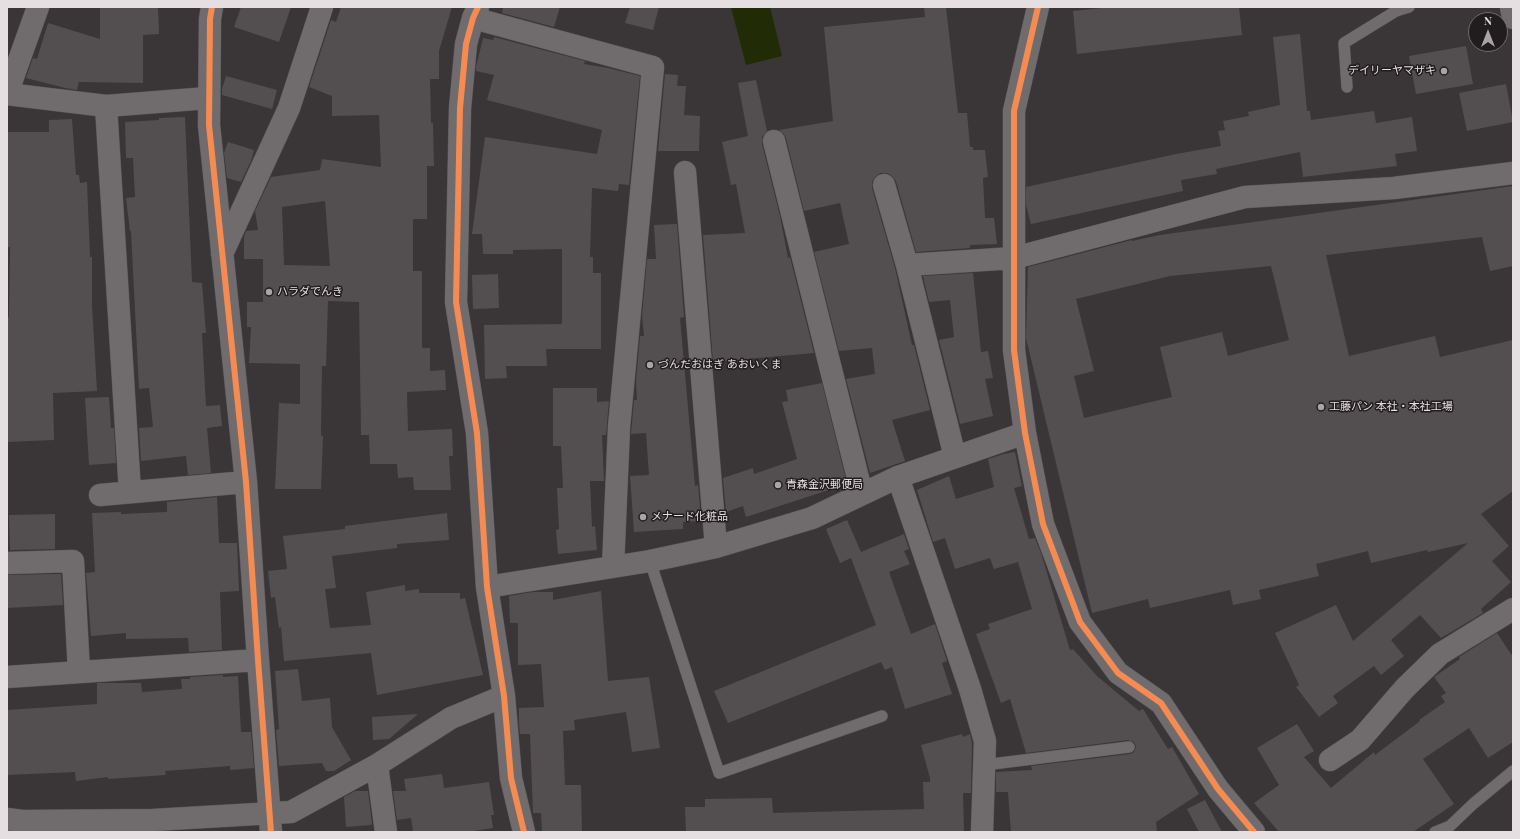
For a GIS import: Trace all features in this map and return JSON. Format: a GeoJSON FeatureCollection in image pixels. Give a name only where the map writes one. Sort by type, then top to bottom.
{"type":"FeatureCollection","features":[{"type":"Feature","properties":{"kind":"street"},"geometry":{"type":"LineString","coordinates":[[38,7],[7,94],[106,106],[208,98]]}},
{"type":"Feature","properties":{"kind":"street"},"geometry":{"type":"LineString","coordinates":[[212,7],[210,19],[208,98],[209,125],[246,482],[270,822]]}},
{"type":"Feature","properties":{"kind":"street"},"geometry":{"type":"LineString","coordinates":[[222,255],[289,108],[322,7]]}},
{"type":"Feature","properties":{"kind":"street"},"geometry":{"type":"LineString","coordinates":[[1038,7],[1014,111],[1014,350],[1025,432],[1044,524],[1080,622],[1118,673],[1161,703],[1218,788],[1254,832]]}},
{"type":"Feature","properties":{"kind":"street"},"geometry":{"type":"LineString","coordinates":[[1510,7],[1513,18]]}},
{"type":"Feature","properties":{"kind":"street"},"geometry":{"type":"LineString","coordinates":[[524,832],[512,778],[504,696],[487,587],[477,432],[456,302],[460,108],[466,44],[475,12],[653,66],[619,427],[613,567]]}},
{"type":"Feature","properties":{"kind":"street"},"geometry":{"type":"LineString","coordinates":[[106,106],[130,492]]}},
{"type":"Feature","properties":{"kind":"street"},"geometry":{"type":"LineString","coordinates":[[774,142],[862,494]]}},
{"type":"Feature","properties":{"kind":"street"},"geometry":{"type":"LineString","coordinates":[[685,172],[716,547]]}},
{"type":"Feature","properties":{"kind":"street"},"geometry":{"type":"LineString","coordinates":[[907,265],[1014,258],[1245,197],[1394,188],[1513,173]]}},
{"type":"Feature","properties":{"kind":"street"},"geometry":{"type":"LineString","coordinates":[[884,185],[907,265],[955,457]]}},
{"type":"Feature","properties":{"kind":"street"},"geometry":{"type":"LineString","coordinates":[[487,587],[650,561],[716,547],[812,518],[898,476],[1025,432]]}},
{"type":"Feature","properties":{"kind":"street"},"geometry":{"type":"LineString","coordinates":[[898,476],[970,689],[985,741],[982,832]]}},
{"type":"Feature","properties":{"kind":"street"},"geometry":{"type":"LineString","coordinates":[[100,494],[246,482]]}},
{"type":"Feature","properties":{"kind":"street"},"geometry":{"type":"LineString","coordinates":[[7,564],[73,561],[79,672]]}},
{"type":"Feature","properties":{"kind":"street"},"geometry":{"type":"LineString","coordinates":[[1330,760],[1360,740],[1405,688],[1440,654],[1513,609]]}},
{"type":"Feature","properties":{"kind":"street"},"geometry":{"type":"LineString","coordinates":[[7,677],[258,660]]}},
{"type":"Feature","properties":{"kind":"street"},"geometry":{"type":"LineString","coordinates":[[17,824],[153,826],[270,822],[377,765],[451,718],[504,696]]}},
{"type":"Feature","properties":{"kind":"street"},"geometry":{"type":"LineString","coordinates":[[377,765],[386,832]]}},
{"type":"Feature","properties":{"kind":"lane"},"geometry":{"type":"LineString","coordinates":[[1347,88],[1344,43],[1396,11],[1409,7]]}},
{"type":"Feature","properties":{"kind":"lane"},"geometry":{"type":"LineString","coordinates":[[650,561],[719,773],[882,716]]}},
{"type":"Feature","properties":{"kind":"lane"},"geometry":{"type":"LineString","coordinates":[[984,765],[1129,747]]}},
{"type":"Feature","properties":{"kind":"lane"},"geometry":{"type":"LineString","coordinates":[[1435,832],[1450,826],[1473,804],[1513,771]]}},
{"type":"Feature","properties":{"kind":"shaded area"},"geometry":{"type":"Polygon","coordinates":[[[731,7],[770,7],[782,56],[746,65],[731,7]]]}},
{"type":"Feature","properties":{"kind":"building"},"geometry":{"type":"Polygon","coordinates":[[[100,7],[158,7],[159,34],[143,35],[143,83],[79,82],[77,90],[26,78],[33,58],[37,59],[48,23],[100,39],[100,7]]]}},
{"type":"Feature","properties":{"kind":"building"},"geometry":{"type":"Polygon","coordinates":[[[241,7],[291,7],[279,42],[234,27],[241,7]]]}},
{"type":"Feature","properties":{"kind":"building"},"geometry":{"type":"Polygon","coordinates":[[[341,7],[452,7],[439,51],[439,79],[430,79],[434,166],[427,166],[427,219],[413,219],[413,271],[422,271],[422,348],[430,348],[430,371],[445,370],[446,390],[407,392],[408,431],[452,429],[453,456],[449,456],[451,490],[414,490],[413,477],[398,478],[397,464],[370,464],[369,435],[361,435],[359,302],[328,301],[326,366],[322,366],[321,436],[323,436],[321,489],[275,489],[279,403],[300,404],[300,364],[249,363],[251,327],[247,327],[247,302],[263,302],[263,259],[244,259],[244,237],[246,231],[258,230],[255,211],[271,177],[320,170],[322,159],[381,167],[379,115],[332,116],[332,96],[309,87],[331,20],[336,22],[341,7]],[[325,201],[282,207],[284,265],[330,266],[325,201]]]}},
{"type":"Feature","properties":{"kind":"building"},"geometry":{"type":"Polygon","coordinates":[[[503,7],[560,7],[554,27],[502,13],[503,7]]]}},
{"type":"Feature","properties":{"kind":"building"},"geometry":{"type":"Polygon","coordinates":[[[630,7],[659,7],[653,30],[625,23],[630,7]]]}},
{"type":"Feature","properties":{"kind":"building"},"geometry":{"type":"Polygon","coordinates":[[[924,7],[946,7],[958,113],[967,113],[970,147],[973,147],[973,150],[985,150],[988,177],[983,178],[985,218],[994,218],[997,244],[970,245],[970,248],[916,252],[896,181],[887,173],[880,173],[872,182],[872,188],[895,268],[912,345],[914,345],[930,410],[892,420],[905,461],[870,473],[846,379],[875,374],[872,348],[839,351],[814,252],[849,244],[840,203],[804,211],[786,138],[779,130],[833,121],[824,27],[925,17],[924,7]]]}},
{"type":"Feature","properties":{"kind":"building"},"geometry":{"type":"Polygon","coordinates":[[[1112,7],[1239,7],[1242,35],[1077,54],[1073,11],[1112,7]]]}},
{"type":"Feature","properties":{"kind":"building"},"geometry":{"type":"Polygon","coordinates":[[[1300,34],[1307,111],[1310,111],[1311,120],[1374,111],[1376,123],[1412,117],[1417,151],[1395,154],[1397,166],[1303,177],[1300,152],[1216,169],[1217,174],[1181,180],[1183,191],[1031,224],[1026,205],[1026,187],[1176,154],[1221,146],[1218,131],[1225,130],[1223,121],[1249,116],[1248,112],[1280,105],[1273,37],[1300,34]]]}},
{"type":"Feature","properties":{"kind":"building"},"geometry":{"type":"Polygon","coordinates":[[[494,37],[585,61],[584,64],[640,76],[629,185],[619,184],[618,191],[592,188],[590,257],[593,257],[593,273],[601,273],[601,349],[546,349],[547,366],[506,366],[507,378],[485,379],[484,325],[562,324],[562,249],[513,250],[513,254],[483,254],[482,234],[472,234],[485,137],[597,154],[602,130],[487,100],[494,75],[476,71],[476,67],[483,38],[493,40],[494,37]]]}},
{"type":"Feature","properties":{"kind":"building"},"geometry":{"type":"Polygon","coordinates":[[[1466,46],[1473,84],[1416,94],[1409,56],[1466,46]]]}},
{"type":"Feature","properties":{"kind":"building"},"geometry":{"type":"Polygon","coordinates":[[[665,74],[678,75],[677,86],[686,86],[684,115],[700,116],[699,151],[658,151],[665,74]]]}},
{"type":"Feature","properties":{"kind":"building"},"geometry":{"type":"Polygon","coordinates":[[[226,76],[277,90],[272,109],[222,95],[222,89],[226,76]]]}},
{"type":"Feature","properties":{"kind":"building"},"geometry":{"type":"Polygon","coordinates":[[[756,80],[767,131],[762,137],[762,144],[780,216],[788,258],[790,257],[814,353],[713,362],[703,235],[745,233],[736,184],[731,185],[722,142],[748,136],[738,83],[756,80]]]}},
{"type":"Feature","properties":{"kind":"building"},"geometry":{"type":"Polygon","coordinates":[[[1506,84],[1513,122],[1467,131],[1459,93],[1506,84]]]}},
{"type":"Feature","properties":{"kind":"building"},"geometry":{"type":"Polygon","coordinates":[[[185,117],[192,282],[202,283],[206,333],[202,333],[206,406],[220,405],[222,426],[207,428],[211,473],[188,475],[186,456],[141,461],[139,428],[153,427],[149,388],[139,389],[131,231],[126,198],[135,197],[133,158],[126,158],[125,122],[185,117]]]}},
{"type":"Feature","properties":{"kind":"building"},"geometry":{"type":"Polygon","coordinates":[[[72,119],[76,175],[79,175],[80,183],[87,182],[90,257],[92,257],[92,305],[97,391],[53,393],[54,440],[7,442],[7,317],[9,317],[10,247],[7,247],[8,132],[49,132],[49,120],[72,119]]]}},
{"type":"Feature","properties":{"kind":"building"},"geometry":{"type":"Polygon","coordinates":[[[228,142],[254,150],[251,161],[241,182],[227,178],[224,153],[228,142]]]}},
{"type":"Feature","properties":{"kind":"building","name":"工藤パン 本社・本社工場"},"geometry":{"type":"Polygon","coordinates":[[[1513,186],[1513,266],[1490,271],[1482,237],[1326,255],[1349,356],[1435,336],[1440,357],[1513,340],[1513,491],[1481,514],[1509,546],[1492,561],[1511,582],[1481,609],[1483,613],[1441,638],[1420,615],[1391,640],[1404,656],[1381,675],[1374,666],[1333,696],[1338,703],[1319,717],[1296,687],[1299,685],[1275,633],[1336,605],[1353,641],[1468,543],[1428,552],[1427,550],[1371,563],[1368,551],[1316,564],[1319,576],[1259,590],[1261,599],[1233,605],[1230,590],[1150,608],[1148,599],[1092,613],[1026,338],[1028,267],[1132,240],[1513,186]],[[1271,266],[1170,276],[1076,299],[1094,371],[1074,376],[1084,418],[1172,397],[1160,347],[1222,332],[1228,356],[1289,340],[1271,266]]]}},
{"type":"Feature","properties":{"kind":"building"},"geometry":{"type":"Polygon","coordinates":[[[677,224],[684,317],[680,318],[695,486],[698,485],[701,521],[683,522],[683,529],[634,532],[630,476],[649,475],[646,433],[631,434],[634,400],[637,400],[636,381],[640,336],[644,336],[642,316],[647,259],[656,259],[654,225],[677,224]]]}},
{"type":"Feature","properties":{"kind":"building"},"geometry":{"type":"Polygon","coordinates":[[[973,273],[981,352],[988,351],[993,378],[985,379],[993,416],[960,424],[939,340],[954,337],[950,300],[929,302],[923,276],[973,273]]]}},
{"type":"Feature","properties":{"kind":"building"},"geometry":{"type":"Polygon","coordinates":[[[498,274],[499,308],[473,309],[472,275],[498,274]]]}},
{"type":"Feature","properties":{"kind":"building"},"geometry":{"type":"Polygon","coordinates":[[[822,383],[847,484],[746,517],[743,506],[726,512],[723,478],[753,468],[754,474],[797,459],[782,402],[788,401],[786,390],[822,383]]]}},
{"type":"Feature","properties":{"kind":"building"},"geometry":{"type":"Polygon","coordinates":[[[553,388],[597,388],[597,402],[609,401],[606,435],[602,435],[604,481],[590,481],[592,527],[595,526],[597,550],[558,554],[556,530],[559,529],[557,488],[563,488],[561,446],[553,446],[553,388]]]}},
{"type":"Feature","properties":{"kind":"building"},"geometry":{"type":"Polygon","coordinates":[[[109,397],[111,428],[114,428],[116,463],[89,465],[85,398],[109,397]]]}},
{"type":"Feature","properties":{"kind":"building"},"geometry":{"type":"Polygon","coordinates":[[[1015,452],[1022,486],[1014,488],[1029,539],[1035,538],[1041,553],[1070,650],[1073,649],[1097,676],[1139,711],[1143,709],[1168,749],[1172,747],[1199,794],[1156,822],[1157,832],[1011,832],[1008,792],[996,792],[996,772],[1032,770],[1031,766],[1130,754],[1134,752],[1136,747],[1134,742],[1128,740],[1026,753],[1010,699],[1001,703],[976,634],[990,629],[988,624],[1032,609],[1018,562],[994,569],[990,558],[955,569],[945,538],[933,542],[917,490],[949,476],[956,499],[994,487],[988,459],[1015,452]]]}},
{"type":"Feature","properties":{"kind":"building"},"geometry":{"type":"Polygon","coordinates":[[[217,497],[219,543],[237,543],[239,591],[220,592],[222,650],[189,652],[188,638],[126,639],[126,633],[91,636],[86,573],[95,572],[92,513],[121,512],[121,514],[167,512],[167,502],[217,497]]]}},
{"type":"Feature","properties":{"kind":"building"},"geometry":{"type":"Polygon","coordinates":[[[447,513],[449,540],[397,544],[397,548],[332,556],[336,588],[325,589],[330,628],[371,625],[366,592],[405,585],[405,591],[419,589],[419,593],[460,593],[460,599],[465,598],[483,675],[377,695],[371,653],[284,661],[281,627],[279,628],[275,597],[271,598],[268,571],[287,569],[283,536],[345,529],[345,526],[447,513]]]}},
{"type":"Feature","properties":{"kind":"building"},"geometry":{"type":"Polygon","coordinates":[[[55,514],[55,549],[10,550],[9,515],[55,514]]]}},
{"type":"Feature","properties":{"kind":"building"},"geometry":{"type":"Polygon","coordinates":[[[847,520],[861,552],[904,534],[909,549],[904,551],[910,564],[889,572],[911,634],[935,624],[947,661],[942,663],[952,694],[905,709],[892,667],[885,670],[881,662],[728,723],[714,691],[876,625],[851,558],[840,563],[826,529],[847,520]]]}},
{"type":"Feature","properties":{"kind":"building"},"geometry":{"type":"Polygon","coordinates":[[[61,574],[63,605],[7,608],[7,575],[61,574]]]}},
{"type":"Feature","properties":{"kind":"building"},"geometry":{"type":"Polygon","coordinates":[[[601,591],[608,681],[649,677],[660,748],[632,752],[626,712],[574,720],[575,730],[563,731],[565,785],[581,785],[582,832],[542,832],[541,813],[533,813],[530,734],[520,734],[519,724],[519,708],[544,707],[541,664],[518,665],[518,623],[510,623],[509,596],[533,592],[553,592],[553,600],[601,591]]]}},
{"type":"Feature","properties":{"kind":"building"},"geometry":{"type":"Polygon","coordinates":[[[1497,633],[1513,657],[1513,742],[1488,758],[1469,728],[1423,759],[1454,804],[1413,832],[1279,832],[1254,803],[1279,785],[1257,748],[1297,724],[1314,751],[1304,757],[1331,788],[1374,752],[1375,755],[1420,721],[1419,720],[1445,702],[1441,696],[1446,693],[1434,677],[1460,659],[1459,657],[1497,633]]]}},
{"type":"Feature","properties":{"kind":"building"},"geometry":{"type":"Polygon","coordinates":[[[298,669],[302,701],[330,698],[332,727],[351,760],[334,771],[326,771],[322,763],[279,766],[276,730],[279,729],[275,671],[298,669]]]}},
{"type":"Feature","properties":{"kind":"building"},"geometry":{"type":"Polygon","coordinates":[[[223,675],[223,677],[238,676],[241,732],[251,732],[254,768],[230,770],[230,766],[165,771],[166,775],[108,779],[108,777],[76,781],[75,772],[7,775],[7,710],[97,704],[97,683],[141,683],[142,692],[182,689],[181,679],[223,675]]]}},
{"type":"Feature","properties":{"kind":"building"},"geometry":{"type":"Polygon","coordinates":[[[418,714],[389,739],[373,740],[372,717],[418,714]]]}},
{"type":"Feature","properties":{"kind":"building"},"geometry":{"type":"Polygon","coordinates":[[[962,734],[963,737],[970,734],[972,743],[971,793],[963,793],[964,832],[686,832],[685,807],[705,807],[705,799],[772,798],[773,813],[924,809],[923,782],[930,782],[930,778],[921,745],[962,734]]]}},
{"type":"Feature","properties":{"kind":"building"},"geometry":{"type":"Polygon","coordinates":[[[442,774],[444,788],[489,782],[494,815],[491,815],[493,828],[467,832],[413,832],[411,818],[397,820],[393,791],[406,791],[404,779],[442,774]]]}},
{"type":"Feature","properties":{"kind":"building"},"geometry":{"type":"Polygon","coordinates":[[[355,791],[368,791],[371,825],[346,827],[344,797],[355,791]]]}},
{"type":"Feature","properties":{"kind":"building"},"geometry":{"type":"Polygon","coordinates":[[[1205,800],[1222,832],[1199,832],[1187,809],[1205,800]]]}},
{"type":"Feature","properties":{"kind":"cycle path"},"geometry":{"type":"LineString","coordinates":[[212,7],[210,19],[209,125],[246,482],[271,832]]}},
{"type":"Feature","properties":{"kind":"cycle path"},"geometry":{"type":"LineString","coordinates":[[478,7],[473,18],[466,44],[460,108],[456,302],[477,433],[487,587],[504,696],[511,778],[524,832]]}},
{"type":"Feature","properties":{"kind":"cycle path"},"geometry":{"type":"LineString","coordinates":[[1038,7],[1014,111],[1014,350],[1025,433],[1043,524],[1080,622],[1118,673],[1161,703],[1218,789],[1254,832]]}},
{"type":"Feature","properties":{"kind":"place","name":"デイリーヤマザキ"},"geometry":{"type":"Point","coordinates":[1444,71]}},
{"type":"Feature","properties":{"kind":"place","name":"ハラダでんき"},"geometry":{"type":"Point","coordinates":[269,292]}},
{"type":"Feature","properties":{"kind":"place","name":"づんだおはぎ あおいくま"},"geometry":{"type":"Point","coordinates":[650,365]}},
{"type":"Feature","properties":{"kind":"place","name":"工藤パン 本社・本社工場"},"geometry":{"type":"Point","coordinates":[1321,407]}},
{"type":"Feature","properties":{"kind":"place","name":"青森金沢郵便局"},"geometry":{"type":"Point","coordinates":[778,485]}},
{"type":"Feature","properties":{"kind":"place","name":"メナード化粧品"},"geometry":{"type":"Point","coordinates":[643,517]}}]}
